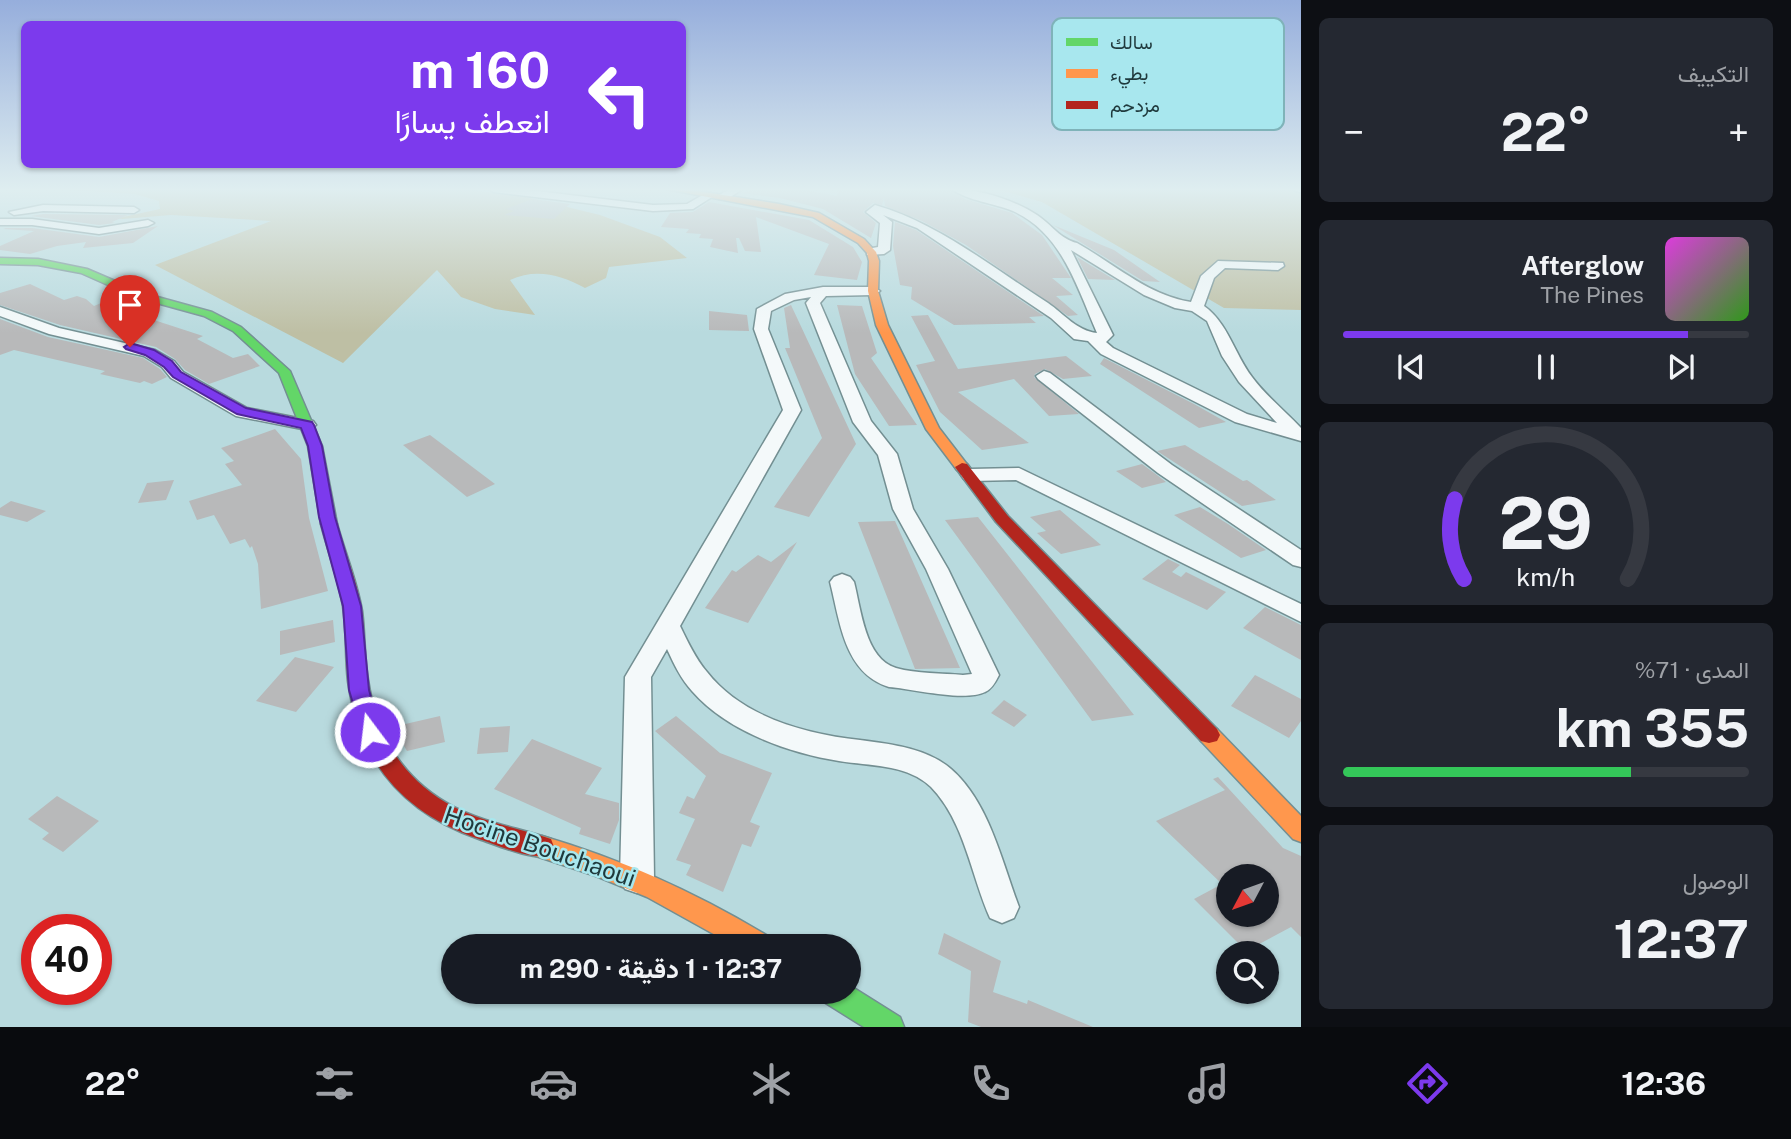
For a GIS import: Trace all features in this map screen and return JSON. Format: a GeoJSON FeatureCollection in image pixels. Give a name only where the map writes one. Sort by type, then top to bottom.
{"type":"FeatureCollection","features":[{"type":"Feature","properties":{"kind":"street"},"geometry":{"type":"LineString","coordinates":[[853,237],[876,254]]}},
{"type":"Feature","properties":{"kind":"street"},"geometry":{"type":"LineString","coordinates":[[881,237],[876,254],[873,291],[882,325],[933,429],[1003,519],[1301,832]]}},
{"type":"Feature","properties":{"kind":"street"},"geometry":{"type":"LineString","coordinates":[[938,237],[1056,315],[1079,336],[1102,338],[1105,335],[1069,254],[1054,237]]}},
{"type":"Feature","properties":{"kind":"street"},"geometry":{"type":"LineString","coordinates":[[1060,243],[1095,257],[1173,304],[1196,307],[1213,319],[1230,356],[1247,382],[1300,437]]}},
{"type":"Feature","properties":{"kind":"street","name":"Hocine Bouchaoui"},"geometry":{"type":"LineString","coordinates":[[0,261],[38,262],[85,271],[139,295],[208,314],[237,329],[284,371],[315,446],[327,517],[352,606],[359,690],[370,732],[404,787],[433,809],[486,832],[593,861],[637,878],[712,915],[742,934]]}},
{"type":"Feature","properties":{"kind":"street"},"geometry":{"type":"LineString","coordinates":[[1196,307],[1208,276],[1222,264],[1278,266]]}},
{"type":"Feature","properties":{"kind":"street"},"geometry":{"type":"LineString","coordinates":[[637,878],[639,677],[792,410],[761,329],[764,309],[781,298],[823,291],[873,291]]}},
{"type":"Feature","properties":{"kind":"street"},"geometry":{"type":"LineString","coordinates":[[823,291],[813,303],[862,422],[887,454],[903,509],[937,569],[986,675],[979,684],[963,685],[889,677],[870,664],[857,641],[842,582]]}},
{"type":"Feature","properties":{"kind":"street"},"geometry":{"type":"LineString","coordinates":[[1,311],[54,331],[149,353],[168,364],[177,375],[242,412],[307,425]]}},
{"type":"Feature","properties":{"kind":"street"},"geometry":{"type":"LineString","coordinates":[[1094,339],[1107,351],[1241,418],[1300,437]]}},
{"type":"Feature","properties":{"kind":"street"},"geometry":{"type":"LineString","coordinates":[[1044,376],[1165,469],[1301,560]]}},
{"type":"Feature","properties":{"kind":"street"},"geometry":{"type":"LineString","coordinates":[[971,475],[1019,474],[1301,614]]}},
{"type":"Feature","properties":{"kind":"street"},"geometry":{"type":"LineString","coordinates":[[667,625],[701,684],[746,718],[823,747],[893,756],[929,770],[951,788],[970,823],[1002,906]]}},
{"type":"Feature","properties":{"kind":"street"},"geometry":{"type":"LineString","coordinates":[[853,1004],[890,1027]]}},
{"type":"Feature","properties":{"kind":"green space"},"geometry":{"type":"Polygon","coordinates":[[[229,237],[660,237],[687,258],[609,267],[606,278],[585,288],[567,280],[539,274],[510,280],[535,315],[495,309],[461,297],[437,270],[343,363],[155,265],[229,237]]]}},
{"type":"Feature","properties":{"kind":"green space"},"geometry":{"type":"Polygon","coordinates":[[[1102,237],[1301,237],[1301,310],[1224,308],[1102,237]]]}},
{"type":"Feature","properties":{"kind":"building"},"geometry":{"type":"Polygon","coordinates":[[[21,237],[142,237],[133,243],[83,248],[86,242],[57,246],[30,254],[0,250],[0,246],[21,237]]]}},
{"type":"Feature","properties":{"kind":"building"},"geometry":{"type":"Polygon","coordinates":[[[759,237],[761,252],[745,251],[739,238],[736,238],[738,253],[710,247],[713,239],[699,238],[759,237]]]}},
{"type":"Feature","properties":{"kind":"building"},"geometry":{"type":"Polygon","coordinates":[[[810,237],[837,237],[853,247],[862,262],[857,280],[814,275],[829,244],[810,237]]]}},
{"type":"Feature","properties":{"kind":"building"},"geometry":{"type":"Polygon","coordinates":[[[894,237],[926,237],[1044,316],[1029,317],[1036,323],[954,325],[911,299],[912,287],[900,285],[894,237]]]}},
{"type":"Feature","properties":{"kind":"building"},"geometry":{"type":"Polygon","coordinates":[[[951,237],[1043,237],[1071,278],[1052,278],[1073,295],[1056,296],[1078,315],[1068,316],[951,237]]]}},
{"type":"Feature","properties":{"kind":"building"},"geometry":{"type":"Polygon","coordinates":[[[1072,237],[1082,237],[1114,250],[1160,282],[1143,281],[1072,237]]]}},
{"type":"Feature","properties":{"kind":"building"},"geometry":{"type":"Polygon","coordinates":[[[1077,257],[1115,280],[1088,279],[1077,257]]]}},
{"type":"Feature","properties":{"kind":"building"},"geometry":{"type":"Polygon","coordinates":[[[30,284],[64,300],[77,296],[94,306],[101,303],[203,336],[197,339],[233,358],[248,354],[260,366],[209,384],[185,370],[175,359],[156,347],[60,325],[0,305],[0,293],[30,284]]]}},
{"type":"Feature","properties":{"kind":"building"},"geometry":{"type":"Polygon","coordinates":[[[791,305],[856,444],[809,517],[774,507],[822,438],[785,348],[790,348],[784,308],[791,305]]]}},
{"type":"Feature","properties":{"kind":"building"},"geometry":{"type":"Polygon","coordinates":[[[837,305],[862,306],[877,353],[871,358],[917,425],[889,426],[855,374],[837,305]]]}},
{"type":"Feature","properties":{"kind":"building"},"geometry":{"type":"Polygon","coordinates":[[[709,311],[747,315],[749,331],[709,330],[709,311]]]}},
{"type":"Feature","properties":{"kind":"building"},"geometry":{"type":"Polygon","coordinates":[[[928,315],[958,369],[1066,356],[1092,376],[1063,379],[1045,369],[1034,377],[1079,414],[1049,416],[1014,379],[958,392],[1029,443],[982,450],[940,412],[916,365],[935,361],[911,316],[928,315]]]}},
{"type":"Feature","properties":{"kind":"building"},"geometry":{"type":"Polygon","coordinates":[[[0,319],[48,337],[143,358],[167,377],[152,384],[144,381],[140,383],[100,374],[105,371],[14,350],[0,355],[0,319]]]}},
{"type":"Feature","properties":{"kind":"building"},"geometry":{"type":"Polygon","coordinates":[[[1104,358],[1226,422],[1199,428],[1100,364],[1104,358]]]}},
{"type":"Feature","properties":{"kind":"building"},"geometry":{"type":"Polygon","coordinates":[[[275,429],[301,459],[309,518],[328,591],[261,609],[258,564],[252,546],[250,548],[245,539],[230,544],[214,515],[197,520],[189,501],[242,485],[225,464],[234,461],[221,448],[275,429]]]}},
{"type":"Feature","properties":{"kind":"building"},"geometry":{"type":"Polygon","coordinates":[[[430,435],[495,484],[467,497],[403,445],[430,435]]]}},
{"type":"Feature","properties":{"kind":"building"},"geometry":{"type":"Polygon","coordinates":[[[1185,445],[1243,481],[1247,480],[1276,500],[1242,506],[1157,451],[1185,445]]]}},
{"type":"Feature","properties":{"kind":"building"},"geometry":{"type":"Polygon","coordinates":[[[1142,464],[1166,482],[1142,488],[1116,471],[1142,464]]]}},
{"type":"Feature","properties":{"kind":"building"},"geometry":{"type":"Polygon","coordinates":[[[174,480],[166,500],[138,503],[147,483],[174,480]]]}},
{"type":"Feature","properties":{"kind":"building"},"geometry":{"type":"Polygon","coordinates":[[[11,501],[46,511],[27,522],[0,515],[0,508],[11,501]]]}},
{"type":"Feature","properties":{"kind":"building"},"geometry":{"type":"Polygon","coordinates":[[[1200,507],[1266,550],[1241,558],[1174,515],[1200,507]]]}},
{"type":"Feature","properties":{"kind":"building"},"geometry":{"type":"Polygon","coordinates":[[[1060,510],[1101,545],[1061,554],[1037,533],[1046,531],[1030,517],[1060,510]]]}},
{"type":"Feature","properties":{"kind":"building"},"geometry":{"type":"Polygon","coordinates":[[[978,517],[1134,715],[1092,721],[945,520],[978,517]]]}},
{"type":"Feature","properties":{"kind":"building"},"geometry":{"type":"Polygon","coordinates":[[[895,521],[960,668],[915,669],[858,522],[895,521]]]}},
{"type":"Feature","properties":{"kind":"building"},"geometry":{"type":"Polygon","coordinates":[[[797,542],[748,623],[705,608],[732,570],[736,572],[758,555],[771,562],[797,542]]]}},
{"type":"Feature","properties":{"kind":"building"},"geometry":{"type":"Polygon","coordinates":[[[1168,559],[1180,565],[1172,572],[1181,577],[1186,572],[1226,592],[1207,610],[1142,579],[1168,559]]]}},
{"type":"Feature","properties":{"kind":"building"},"geometry":{"type":"Polygon","coordinates":[[[1265,607],[1301,625],[1301,660],[1243,628],[1265,607]]]}},
{"type":"Feature","properties":{"kind":"building"},"geometry":{"type":"Polygon","coordinates":[[[333,620],[335,642],[280,655],[280,631],[333,620]]]}},
{"type":"Feature","properties":{"kind":"building"},"geometry":{"type":"Polygon","coordinates":[[[295,657],[334,667],[296,712],[256,701],[295,657]]]}},
{"type":"Feature","properties":{"kind":"building"},"geometry":{"type":"Polygon","coordinates":[[[1255,675],[1301,699],[1301,721],[1289,738],[1231,706],[1255,675]]]}},
{"type":"Feature","properties":{"kind":"building"},"geometry":{"type":"Polygon","coordinates":[[[1004,700],[1027,715],[1014,727],[991,713],[1004,700]]]}},
{"type":"Feature","properties":{"kind":"building"},"geometry":{"type":"Polygon","coordinates":[[[440,716],[445,742],[407,751],[401,725],[440,716]]]}},
{"type":"Feature","properties":{"kind":"building"},"geometry":{"type":"Polygon","coordinates":[[[676,716],[720,753],[772,773],[750,822],[760,826],[751,847],[742,844],[723,892],[686,875],[691,865],[676,860],[695,819],[679,813],[687,796],[694,799],[706,776],[655,731],[676,716]]]}},
{"type":"Feature","properties":{"kind":"building"},"geometry":{"type":"Polygon","coordinates":[[[510,726],[508,752],[477,754],[480,728],[510,726]]]}},
{"type":"Feature","properties":{"kind":"building"},"geometry":{"type":"Polygon","coordinates":[[[532,739],[602,768],[585,794],[619,803],[619,820],[610,844],[579,834],[581,828],[494,789],[532,739]]]}},
{"type":"Feature","properties":{"kind":"building"},"geometry":{"type":"Polygon","coordinates":[[[1218,777],[1283,848],[1301,856],[1301,937],[1291,927],[1265,941],[1236,941],[1223,928],[1279,928],[1279,864],[1216,864],[1216,878],[1156,821],[1225,790],[1213,779],[1218,777]]]}},
{"type":"Feature","properties":{"kind":"building"},"geometry":{"type":"Polygon","coordinates":[[[57,796],[99,821],[63,852],[42,839],[49,833],[28,819],[57,796]]]}},
{"type":"Feature","properties":{"kind":"building"},"geometry":{"type":"Polygon","coordinates":[[[1216,887],[1216,921],[1194,899],[1216,887]]]}},
{"type":"Feature","properties":{"kind":"building"},"geometry":{"type":"Polygon","coordinates":[[[944,933],[1001,961],[993,992],[1027,1004],[1028,1000],[1093,1027],[981,1027],[968,1022],[971,971],[938,954],[944,933]]]}},
{"type":"Feature","properties":{"kind":"traffic: fast"},"geometry":{"type":"LineString","coordinates":[[0,261],[38,262],[84,271],[139,295],[208,314],[237,329],[284,371],[315,446],[329,524]]}},
{"type":"Feature","properties":{"kind":"traffic: fast"},"geometry":{"type":"LineString","coordinates":[[853,1004],[890,1027]]}},
{"type":"Feature","properties":{"kind":"traffic: slow"},"geometry":{"type":"LineString","coordinates":[[854,237],[871,252],[874,261],[873,291],[882,325],[933,429],[962,467]]}},
{"type":"Feature","properties":{"kind":"traffic: slow"},"geometry":{"type":"LineString","coordinates":[[1209,735],[1301,832]]}},
{"type":"Feature","properties":{"kind":"traffic: slow"},"geometry":{"type":"LineString","coordinates":[[542,847],[600,866],[656,889],[740,934]]}},
{"type":"Feature","properties":{"kind":"traffic: jam"},"geometry":{"type":"LineString","coordinates":[[962,467],[1002,519],[1209,735]]}},
{"type":"Feature","properties":{"kind":"traffic: jam"},"geometry":{"type":"LineString","coordinates":[[329,524],[352,607],[360,692],[370,729],[384,759],[402,782],[423,801],[448,815],[476,827],[542,847]]}},
{"type":"Feature","properties":{"kind":"route"},"geometry":{"type":"LineString","coordinates":[[130,347],[149,353],[168,364],[177,375],[242,412],[290,424],[307,425],[315,446],[327,517],[352,606],[359,690],[370,732]]}}]}
